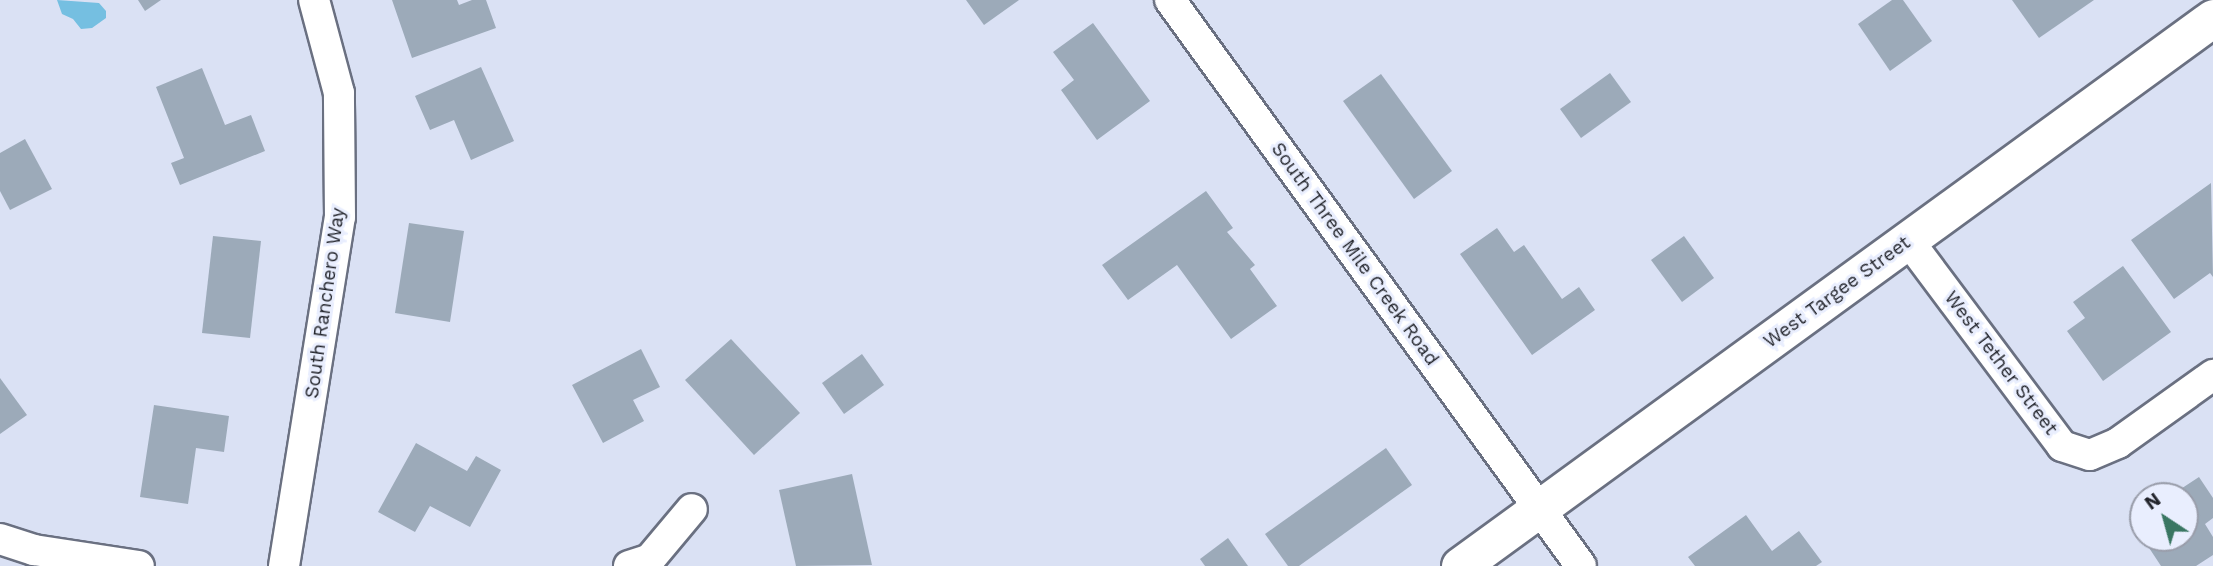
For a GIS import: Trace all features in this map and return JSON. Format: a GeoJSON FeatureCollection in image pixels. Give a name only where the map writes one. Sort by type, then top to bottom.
{"type":"FeatureCollection","features":[{"type":"Feature","properties":{"kind":"street","name":"South Ranchero Way"},"geometry":{"type":"LineString","coordinates":[[284,566],[340,218],[339,93],[314,0]]}},
{"type":"Feature","properties":{"kind":"street","name":"South Three Mile Creek Road"},"geometry":{"type":"LineString","coordinates":[[1170,0],[1581,566]]}},
{"type":"Feature","properties":{"kind":"street","name":"West Targee Street"},"geometry":{"type":"LineString","coordinates":[[1460,566],[2213,18]]}},
{"type":"Feature","properties":{"kind":"street","name":"West Tether Street"},"geometry":{"type":"LineString","coordinates":[[1908,240],[2063,446],[2090,455],[2119,443],[2213,375]]}},
{"type":"Feature","properties":{"kind":"street"},"geometry":{"type":"LineString","coordinates":[[629,566],[650,559],[692,509]]}},
{"type":"Feature","properties":{"kind":"street"},"geometry":{"type":"LineString","coordinates":[[0,539],[34,550],[139,566]]}},
{"type":"Feature","properties":{"kind":"water"},"geometry":{"type":"Polygon","coordinates":[[[57,0],[99,3],[106,11],[106,18],[92,28],[81,29],[73,19],[62,14],[57,0]]]}},
{"type":"Feature","properties":{"kind":"building"},"geometry":{"type":"Polygon","coordinates":[[[138,0],[161,0],[145,11],[138,0]]]}},
{"type":"Feature","properties":{"kind":"building"},"geometry":{"type":"Polygon","coordinates":[[[392,0],[457,0],[459,5],[472,0],[486,0],[496,28],[412,58],[392,0]]]}},
{"type":"Feature","properties":{"kind":"building"},"geometry":{"type":"Polygon","coordinates":[[[966,0],[1019,0],[984,25],[966,0]]]}},
{"type":"Feature","properties":{"kind":"building"},"geometry":{"type":"Polygon","coordinates":[[[1892,0],[1903,0],[1932,41],[1890,71],[1858,24],[1892,0]]]}},
{"type":"Feature","properties":{"kind":"building"},"geometry":{"type":"Polygon","coordinates":[[[2012,0],[2094,0],[2039,38],[2012,0]]]}},
{"type":"Feature","properties":{"kind":"building"},"geometry":{"type":"Polygon","coordinates":[[[1093,23],[1150,101],[1097,140],[1061,90],[1074,80],[1053,52],[1093,23]]]}},
{"type":"Feature","properties":{"kind":"building"},"geometry":{"type":"Polygon","coordinates":[[[481,67],[514,141],[471,160],[454,120],[430,130],[415,96],[481,67]]]}},
{"type":"Feature","properties":{"kind":"building"},"geometry":{"type":"Polygon","coordinates":[[[202,68],[225,125],[251,115],[265,151],[180,185],[171,163],[184,158],[156,87],[202,68]]]}},
{"type":"Feature","properties":{"kind":"building"},"geometry":{"type":"Polygon","coordinates":[[[1610,73],[1631,102],[1581,138],[1560,109],[1610,73]]]}},
{"type":"Feature","properties":{"kind":"building"},"geometry":{"type":"Polygon","coordinates":[[[1381,74],[1452,171],[1414,199],[1343,101],[1381,74]]]}},
{"type":"Feature","properties":{"kind":"building"},"geometry":{"type":"Polygon","coordinates":[[[25,139],[52,189],[10,210],[0,191],[0,153],[25,139]]]}},
{"type":"Feature","properties":{"kind":"building"},"geometry":{"type":"Polygon","coordinates":[[[2211,183],[2213,277],[2210,273],[2174,299],[2131,240],[2211,183]]]}},
{"type":"Feature","properties":{"kind":"building"},"geometry":{"type":"Polygon","coordinates":[[[1206,191],[1233,228],[1227,232],[1255,265],[1250,269],[1277,306],[1231,339],[1177,265],[1128,300],[1102,265],[1206,191]]]}},
{"type":"Feature","properties":{"kind":"building"},"geometry":{"type":"Polygon","coordinates":[[[409,223],[464,231],[450,322],[395,313],[409,223]]]}},
{"type":"Feature","properties":{"kind":"building"},"geometry":{"type":"Polygon","coordinates":[[[1497,228],[1514,252],[1524,245],[1562,299],[1579,287],[1595,310],[1532,355],[1460,254],[1497,228]]]}},
{"type":"Feature","properties":{"kind":"building"},"geometry":{"type":"Polygon","coordinates":[[[213,236],[261,241],[250,338],[202,333],[213,236]]]}},
{"type":"Feature","properties":{"kind":"building"},"geometry":{"type":"Polygon","coordinates":[[[1684,236],[1714,278],[1682,302],[1651,260],[1684,236]]]}},
{"type":"Feature","properties":{"kind":"building"},"geometry":{"type":"Polygon","coordinates":[[[2123,266],[2171,332],[2103,381],[2067,331],[2085,318],[2073,302],[2123,266]]]}},
{"type":"Feature","properties":{"kind":"building"},"geometry":{"type":"Polygon","coordinates":[[[731,339],[800,413],[754,455],[685,380],[731,339]]]}},
{"type":"Feature","properties":{"kind":"building"},"geometry":{"type":"Polygon","coordinates":[[[641,349],[660,387],[633,400],[644,421],[603,443],[572,385],[641,349]]]}},
{"type":"Feature","properties":{"kind":"building"},"geometry":{"type":"Polygon","coordinates":[[[862,354],[884,385],[844,414],[822,383],[862,354]]]}},
{"type":"Feature","properties":{"kind":"building"},"geometry":{"type":"Polygon","coordinates":[[[0,378],[27,415],[0,434],[0,378]]]}},
{"type":"Feature","properties":{"kind":"building"},"geometry":{"type":"Polygon","coordinates":[[[154,405],[229,416],[224,452],[196,448],[188,504],[140,497],[154,405]]]}},
{"type":"Feature","properties":{"kind":"building"},"geometry":{"type":"Polygon","coordinates":[[[416,443],[467,471],[476,456],[501,470],[470,527],[430,506],[415,532],[378,512],[416,443]]]}},
{"type":"Feature","properties":{"kind":"building"},"geometry":{"type":"Polygon","coordinates":[[[1386,448],[1412,485],[1299,566],[1288,566],[1265,534],[1386,448]]]}},
{"type":"Feature","properties":{"kind":"building"},"geometry":{"type":"Polygon","coordinates":[[[852,474],[872,565],[796,566],[779,490],[852,474]]]}},
{"type":"Feature","properties":{"kind":"building"},"geometry":{"type":"Polygon","coordinates":[[[2199,477],[2213,498],[2213,518],[2205,524],[2213,537],[2213,555],[2196,566],[2161,566],[2152,552],[2199,552],[2199,482],[2191,482],[2199,477]]]}},
{"type":"Feature","properties":{"kind":"building"},"geometry":{"type":"Polygon","coordinates":[[[1746,515],[1772,551],[1799,531],[1822,562],[1816,566],[1695,566],[1688,557],[1746,515]]]}},
{"type":"Feature","properties":{"kind":"building"},"geometry":{"type":"Polygon","coordinates":[[[1228,538],[1248,566],[1205,566],[1200,559],[1228,538]]]}}]}
